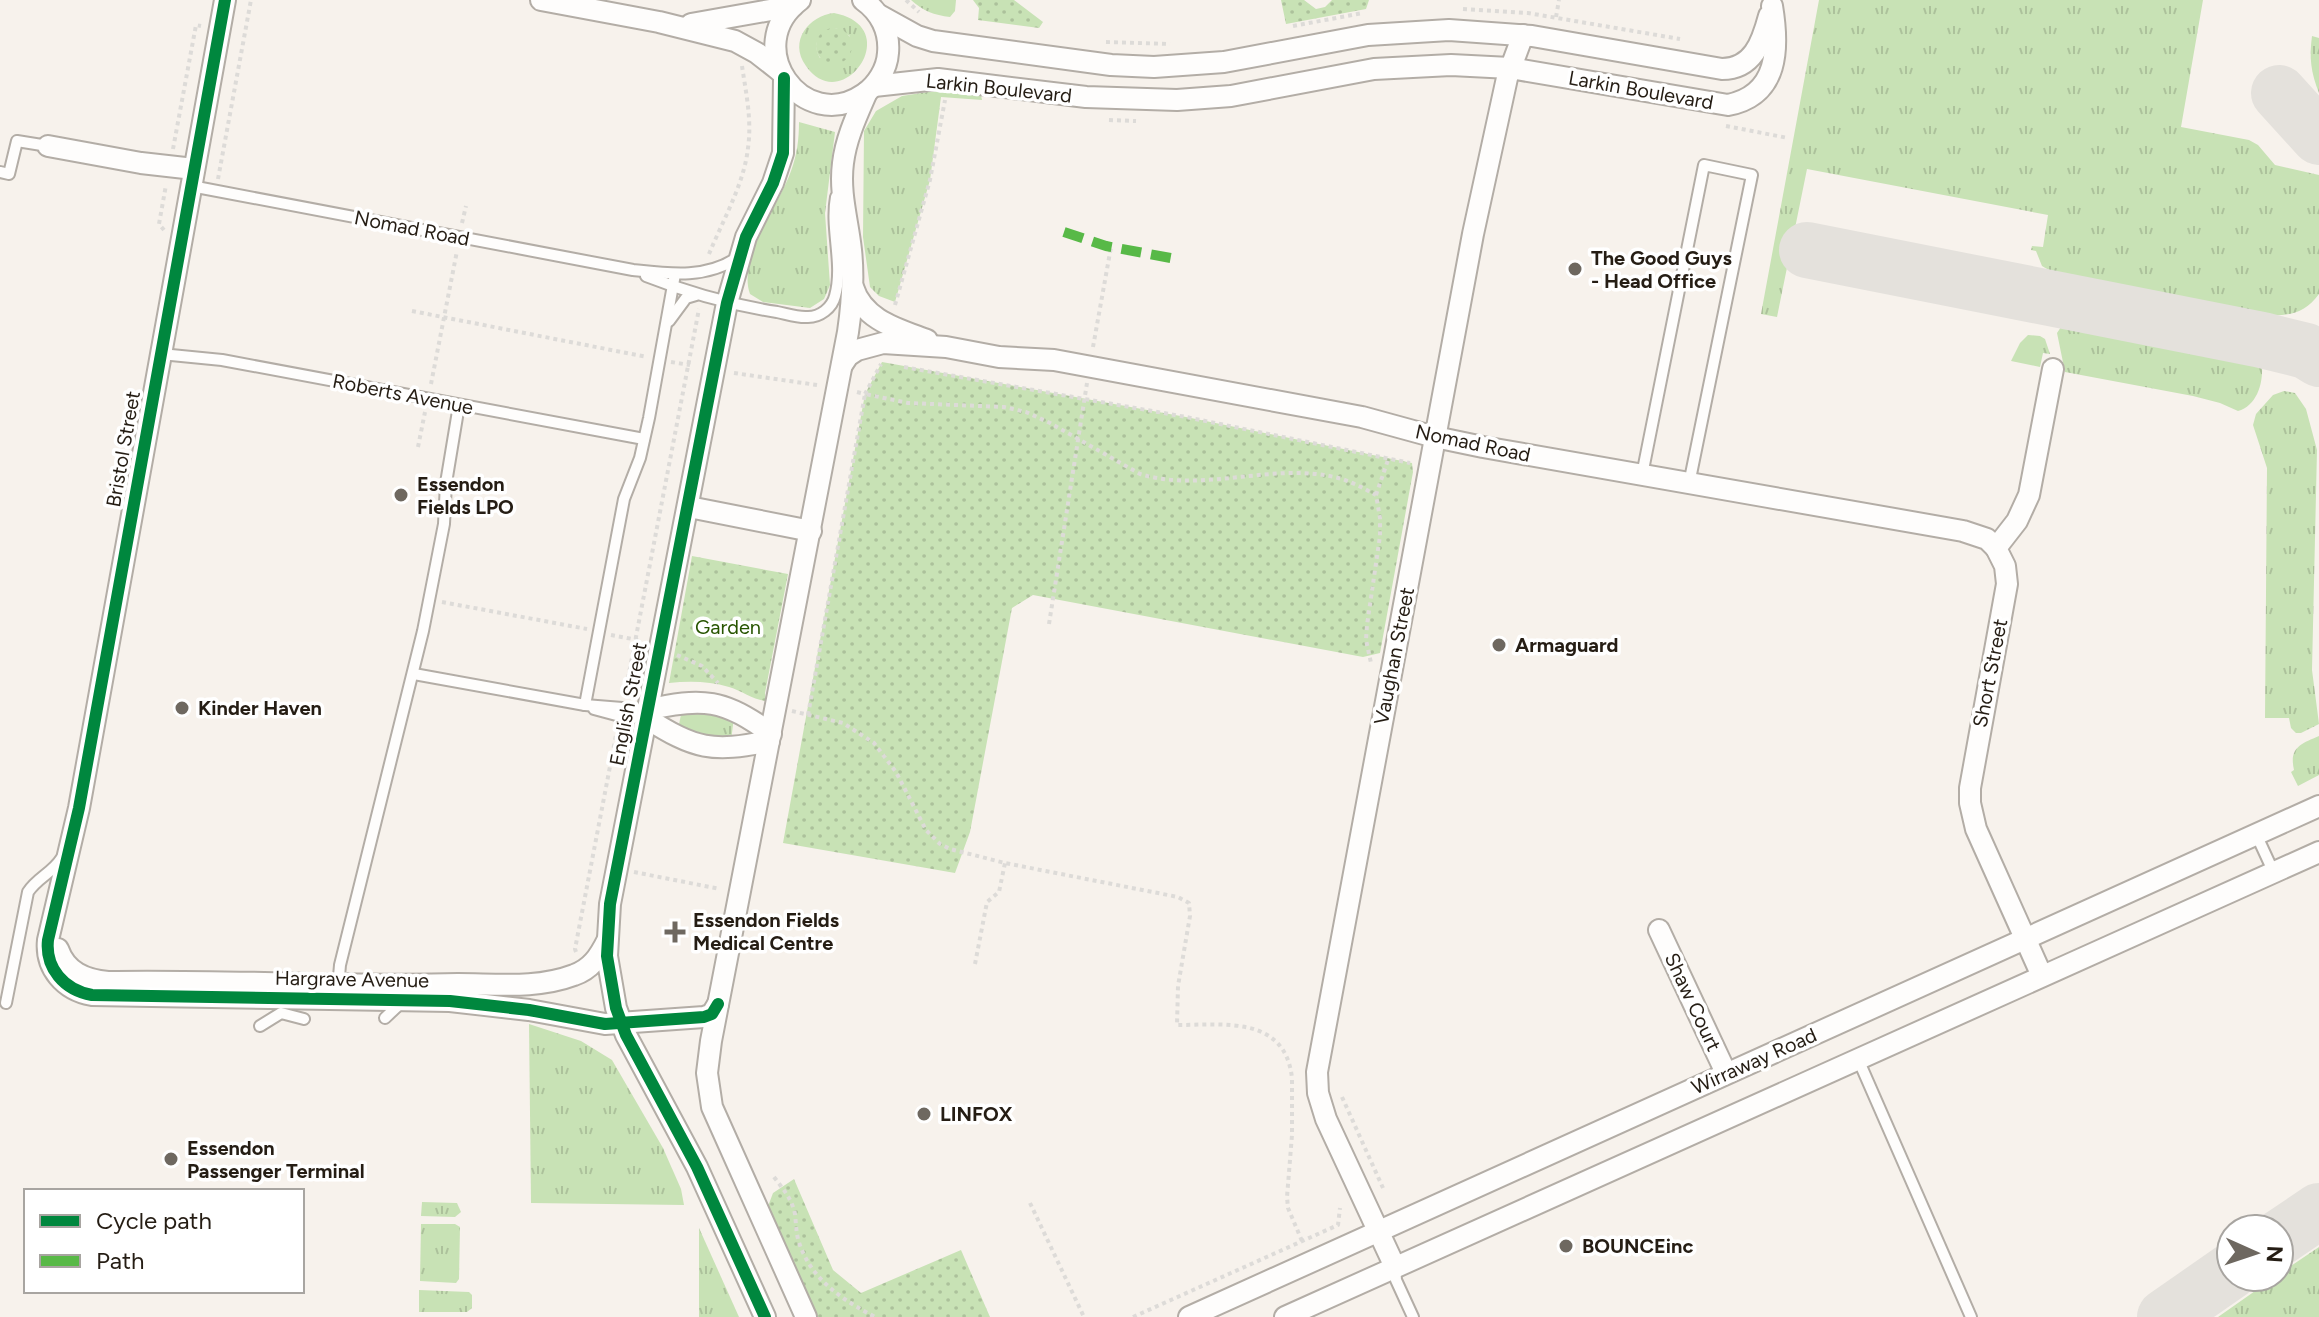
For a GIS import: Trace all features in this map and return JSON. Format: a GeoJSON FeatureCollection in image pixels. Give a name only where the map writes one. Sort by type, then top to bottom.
{"type":"FeatureCollection","features":[{"type":"Feature","properties":{"kind":"street","name":"Bristol Street"},"geometry":{"type":"LineString","coordinates":[[57,905],[73,841],[225,0]]}},
{"type":"Feature","properties":{"kind":"street"},"geometry":{"type":"LineString","coordinates":[[541,0],[659,22],[686,24],[711,22],[796,3]]}},
{"type":"Feature","properties":{"kind":"street","name":"English Street"},"geometry":{"type":"LineString","coordinates":[[765,1317],[676,1124],[622,1024],[612,994],[607,941],[617,869],[659,643],[689,507],[727,303],[749,229],[773,183],[783,153],[782,75],[775,54],[776,37],[782,20],[796,3]]}},
{"type":"Feature","properties":{"kind":"street","name":"Larkin Boulevard"},"geometry":{"type":"LineString","coordinates":[[659,22],[735,41],[757,53],[796,91],[819,103],[844,103],[870,89],[928,79],[960,80],[1086,97],[1177,100],[1231,96],[1386,68],[1451,65],[1510,68],[1718,104],[1736,103],[1750,98],[1761,89],[1769,74],[1775,45],[1772,3]]}},
{"type":"Feature","properties":{"kind":"street","name":"Larkin Boulevard"},"geometry":{"type":"LineString","coordinates":[[873,7],[917,36],[933,41],[1134,67],[1224,62],[1335,40],[1405,31],[1449,30],[1523,35],[1729,69],[1747,63],[1755,53],[1772,3]]}},
{"type":"Feature","properties":{"kind":"street"},"geometry":{"type":"LineString","coordinates":[[806,1317],[722,1133],[708,1091],[708,1057],[842,366],[853,286],[851,248],[843,209],[842,171],[851,129],[870,89],[884,70],[888,52],[887,33],[873,7]]}},
{"type":"Feature","properties":{"kind":"street","name":"Vaughan Street"},"geometry":{"type":"LineString","coordinates":[[1395,1267],[1326,1119],[1318,1093],[1317,1072],[1473,234],[1510,68],[1523,35]]}},
{"type":"Feature","properties":{"kind":"street","name":"Nomad Road"},"geometry":{"type":"LineString","coordinates":[[48,146],[141,163],[192,178]]}},
{"type":"Feature","properties":{"kind":"street","name":"Nomad Road"},"geometry":{"type":"LineString","coordinates":[[853,286],[857,300],[890,334],[946,347],[999,357],[1054,360],[1090,366],[1362,417],[1435,437],[1963,531],[1987,539],[1996,548]]}},
{"type":"Feature","properties":{"kind":"street"},"geometry":{"type":"LineString","coordinates":[[842,366],[848,356],[857,350],[890,334]]}},
{"type":"Feature","properties":{"kind":"street"},"geometry":{"type":"LineString","coordinates":[[1996,548],[2017,521],[2029,495],[2053,369]]}},
{"type":"Feature","properties":{"kind":"street"},"geometry":{"type":"LineString","coordinates":[[689,507],[811,531]]}},
{"type":"Feature","properties":{"kind":"street","name":"Short Street"},"geometry":{"type":"LineString","coordinates":[[1996,548],[2005,566],[2007,584],[1971,776],[1970,803],[1976,829],[2042,976]]}},
{"type":"Feature","properties":{"kind":"street"},"geometry":{"type":"LineString","coordinates":[[646,714],[680,702],[716,703],[740,712],[770,737]]}},
{"type":"Feature","properties":{"kind":"street"},"geometry":{"type":"LineString","coordinates":[[646,714],[677,737],[707,747],[731,748],[770,737]]}},
{"type":"Feature","properties":{"kind":"street","name":"Wirraway Road"},"geometry":{"type":"LineString","coordinates":[[1189,1317],[2319,806]]}},
{"type":"Feature","properties":{"kind":"street","name":"Wirraway Road"},"geometry":{"type":"LineString","coordinates":[[1285,1317],[2319,852]]}},
{"type":"Feature","properties":{"kind":"street","name":"Hargrave Avenue"},"geometry":{"type":"LineString","coordinates":[[57,905],[57,940],[61,956],[71,970],[108,982],[403,993],[598,1024],[707,1017],[718,1004]]}},
{"type":"Feature","properties":{"kind":"street","name":"Hargrave Avenue"},"geometry":{"type":"LineString","coordinates":[[57,905],[47,956],[62,980],[83,993],[306,997],[338,991]]}},
{"type":"Feature","properties":{"kind":"street","name":"Shaw Court"},"geometry":{"type":"LineString","coordinates":[[1659,930],[1726,1073]]}},
{"type":"Feature","properties":{"kind":"street"},"geometry":{"type":"LineString","coordinates":[[403,993],[551,982],[588,968],[607,941]]}},
{"type":"Feature","properties":{"kind":"street"},"geometry":{"type":"LineString","coordinates":[[714,1204],[748,1189]]}},
{"type":"Feature","properties":{"kind":"lane"},"geometry":{"type":"LineString","coordinates":[[0,172],[9,174],[17,141],[48,146]]}},
{"type":"Feature","properties":{"kind":"lane"},"geometry":{"type":"LineString","coordinates":[[1642,475],[1704,165],[1752,175],[1689,484]]}},
{"type":"Feature","properties":{"kind":"lane","name":"Nomad Road"},"geometry":{"type":"LineString","coordinates":[[633,270],[672,287],[727,303],[804,317],[817,315],[828,309],[836,291],[833,214],[842,171]]}},
{"type":"Feature","properties":{"kind":"lane","name":"Nomad Road"},"geometry":{"type":"LineString","coordinates":[[192,178],[459,237],[633,270],[675,274],[705,272],[724,266],[739,256]]}},
{"type":"Feature","properties":{"kind":"lane"},"geometry":{"type":"LineString","coordinates":[[585,705],[624,499],[640,458],[675,274]]}},
{"type":"Feature","properties":{"kind":"lane"},"geometry":{"type":"LineString","coordinates":[[665,330],[682,302],[689,296],[699,296]]}},
{"type":"Feature","properties":{"kind":"lane","name":"Roberts Avenue"},"geometry":{"type":"LineString","coordinates":[[161,354],[222,360],[644,439]]}},
{"type":"Feature","properties":{"kind":"lane"},"geometry":{"type":"LineString","coordinates":[[338,991],[340,965],[430,599],[444,524],[446,483],[459,405]]}},
{"type":"Feature","properties":{"kind":"lane"},"geometry":{"type":"LineString","coordinates":[[414,674],[585,705],[620,716],[646,714]]}},
{"type":"Feature","properties":{"kind":"lane"},"geometry":{"type":"LineString","coordinates":[[2256,834],[2274,873]]}},
{"type":"Feature","properties":{"kind":"lane"},"geometry":{"type":"LineString","coordinates":[[6,1003],[28,892],[32,885],[50,874],[73,841]]}},
{"type":"Feature","properties":{"kind":"lane"},"geometry":{"type":"LineString","coordinates":[[385,1018],[403,993]]}},
{"type":"Feature","properties":{"kind":"lane"},"geometry":{"type":"LineString","coordinates":[[260,1026],[306,997]]}},
{"type":"Feature","properties":{"kind":"lane"},"geometry":{"type":"LineString","coordinates":[[281,1013],[304,1019]]}},
{"type":"Feature","properties":{"kind":"lane"},"geometry":{"type":"LineString","coordinates":[[1858,1059],[1971,1317]]}},
{"type":"Feature","properties":{"kind":"lane"},"geometry":{"type":"LineString","coordinates":[[1395,1267],[1396,1280],[1413,1317]]}},
{"type":"Feature","properties":{"kind":"path"},"geometry":{"type":"LineString","coordinates":[[245,34],[251,0]]}},
{"type":"Feature","properties":{"kind":"path"},"geometry":{"type":"LineString","coordinates":[[906,0],[927,16]]}},
{"type":"Feature","properties":{"kind":"path"},"geometry":{"type":"LineString","coordinates":[[1556,17],[1559,0]]}},
{"type":"Feature","properties":{"kind":"path"},"geometry":{"type":"LineString","coordinates":[[705,272],[743,172],[748,148],[750,117],[741,57],[733,48],[735,41]]}},
{"type":"Feature","properties":{"kind":"path"},"geometry":{"type":"LineString","coordinates":[[960,80],[956,101],[945,99],[930,180],[895,302],[890,334],[865,394],[808,715],[843,723],[874,743],[896,772],[926,830],[940,844],[964,854],[1178,897],[1189,903],[1190,916],[1178,986],[1177,1025],[1252,1027],[1271,1038],[1287,1059],[1292,1078],[1287,1197],[1288,1208],[1302,1241]]}},
{"type":"Feature","properties":{"kind":"path"},"geometry":{"type":"LineString","coordinates":[[1101,119],[1140,121]]}},
{"type":"Feature","properties":{"kind":"path"},"geometry":{"type":"LineString","coordinates":[[1725,126],[1788,138]]}},
{"type":"Feature","properties":{"kind":"path"},"geometry":{"type":"LineString","coordinates":[[443,317],[466,206]]}},
{"type":"Feature","properties":{"kind":"path"},"geometry":{"type":"LineString","coordinates":[[1049,624],[1077,438],[1111,247]]}},
{"type":"Feature","properties":{"kind":"path"},"geometry":{"type":"LineString","coordinates":[[688,365],[699,296]]}},
{"type":"Feature","properties":{"kind":"path"},"geometry":{"type":"LineString","coordinates":[[412,311],[660,360],[838,388],[908,403],[1004,407],[1026,412],[1140,474],[1155,478],[1191,481],[1308,474],[1342,479],[1376,495]]}},
{"type":"Feature","properties":{"kind":"path"},"geometry":{"type":"LineString","coordinates":[[898,365],[1186,417],[1429,467]]}},
{"type":"Feature","properties":{"kind":"path"},"geometry":{"type":"LineString","coordinates":[[1372,667],[1366,633],[1380,536],[1376,495],[1389,457]]}},
{"type":"Feature","properties":{"kind":"path"},"geometry":{"type":"LineString","coordinates":[[430,599],[659,643]]}},
{"type":"Feature","properties":{"kind":"path"},"geometry":{"type":"LineString","coordinates":[[975,964],[987,902],[999,892],[1005,863]]}},
{"type":"Feature","properties":{"kind":"path"},"geometry":{"type":"LineString","coordinates":[[617,869],[740,893]]}},
{"type":"Feature","properties":{"kind":"path"},"geometry":{"type":"LineString","coordinates":[[1342,1096],[1383,1188]]}},
{"type":"Feature","properties":{"kind":"path"},"geometry":{"type":"LineString","coordinates":[[774,1177],[793,1205],[800,1245],[815,1273],[832,1290],[875,1317]]}},
{"type":"Feature","properties":{"kind":"path"},"geometry":{"type":"LineString","coordinates":[[1030,1203],[1084,1317]]}},
{"type":"Feature","properties":{"kind":"path"},"geometry":{"type":"LineString","coordinates":[[1133,1317],[1338,1225],[1340,1208]]}},
{"type":"Feature","properties":{"kind":"green space"},"geometry":{"type":"Polygon","coordinates":[[[911,0],[956,0],[955,11],[950,17],[939,15],[924,10],[911,0]]]}},
{"type":"Feature","properties":{"kind":"green space"},"geometry":{"type":"Polygon","coordinates":[[[973,0],[1014,0],[1043,22],[1039,28],[978,20],[979,8],[973,0]]]}},
{"type":"Feature","properties":{"kind":"green space"},"geometry":{"type":"Polygon","coordinates":[[[1281,0],[1304,0],[1316,9],[1325,7],[1332,0],[1369,0],[1366,9],[1286,24],[1281,0]]]}},
{"type":"Feature","properties":{"kind":"green space"},"geometry":{"type":"Polygon","coordinates":[[[1819,0],[2203,0],[2181,127],[2249,140],[2258,145],[2275,165],[2319,175],[2319,294],[2298,312],[2270,315],[2054,273],[2042,266],[2036,251],[2031,250],[2032,246],[2043,247],[2048,215],[1807,169],[1777,317],[1761,314],[1819,0]]]}},
{"type":"Feature","properties":{"kind":"green space"},"geometry":{"type":"Polygon","coordinates":[[[834,13],[855,21],[865,34],[867,50],[861,64],[850,76],[836,82],[821,79],[806,66],[799,48],[800,39],[809,24],[834,13]],[[836,28],[825,32],[816,47],[820,58],[850,36],[836,28]]]}},
{"type":"Feature","properties":{"kind":"green space"},"geometry":{"type":"Polygon","coordinates":[[[834,28],[847,33],[852,46],[847,59],[834,64],[821,59],[816,46],[821,33],[834,28]]]}},
{"type":"Feature","properties":{"kind":"green space"},"geometry":{"type":"Polygon","coordinates":[[[2312,36],[2319,38],[2319,93],[2311,65],[2312,36]]]}},
{"type":"Feature","properties":{"kind":"green space"},"geometry":{"type":"Polygon","coordinates":[[[940,90],[981,95],[982,100],[941,97],[930,180],[895,302],[879,296],[870,287],[863,237],[864,131],[876,111],[902,96],[940,90]]]}},
{"type":"Feature","properties":{"kind":"green space"},"geometry":{"type":"Polygon","coordinates":[[[799,122],[835,132],[825,213],[830,285],[824,299],[810,308],[763,302],[750,294],[748,280],[754,248],[793,165],[799,122]]]}},
{"type":"Feature","properties":{"kind":"green space"},"geometry":{"type":"Polygon","coordinates":[[[2063,324],[2258,363],[2262,367],[2260,388],[2254,400],[2238,411],[2193,396],[2065,372],[2057,333],[2063,324]]]}},
{"type":"Feature","properties":{"kind":"green space"},"geometry":{"type":"Polygon","coordinates":[[[2028,335],[2045,339],[2050,354],[2043,353],[2040,367],[2011,361],[2028,335]]]}},
{"type":"Feature","properties":{"kind":"green space"},"geometry":{"type":"Polygon","coordinates":[[[882,362],[1186,417],[1412,463],[1413,472],[1380,653],[1363,657],[1033,595],[1012,608],[970,832],[955,873],[783,843],[865,394],[882,362]]]}},
{"type":"Feature","properties":{"kind":"green space"},"geometry":{"type":"Polygon","coordinates":[[[2284,391],[2295,393],[2306,409],[2317,450],[2312,670],[2319,724],[2301,733],[2291,728],[2289,718],[2265,718],[2267,468],[2253,425],[2256,414],[2273,395],[2284,391]]]}},
{"type":"Feature","properties":{"kind":"green space","name":"Garden"},"geometry":{"type":"Polygon","coordinates":[[[692,556],[788,574],[766,701],[714,684],[669,683],[692,556]]]}},
{"type":"Feature","properties":{"kind":"green space"},"geometry":{"type":"Polygon","coordinates":[[[682,709],[734,717],[731,741],[711,740],[678,730],[682,709]]]}},
{"type":"Feature","properties":{"kind":"green space"},"geometry":{"type":"Polygon","coordinates":[[[2319,736],[2319,775],[2298,786],[2291,772],[2294,770],[2295,752],[2301,744],[2319,736]]]}},
{"type":"Feature","properties":{"kind":"green space"},"geometry":{"type":"Polygon","coordinates":[[[529,1024],[581,1041],[612,1060],[663,1148],[681,1189],[684,1205],[531,1203],[529,1024]]]}},
{"type":"Feature","properties":{"kind":"green space"},"geometry":{"type":"Polygon","coordinates":[[[794,1179],[833,1270],[861,1293],[961,1250],[990,1317],[815,1317],[767,1209],[773,1193],[794,1179]]]}},
{"type":"Feature","properties":{"kind":"green space"},"geometry":{"type":"Polygon","coordinates":[[[422,1202],[457,1203],[461,1212],[455,1217],[421,1216],[422,1202]]]}},
{"type":"Feature","properties":{"kind":"green space"},"geometry":{"type":"Polygon","coordinates":[[[421,1224],[455,1224],[460,1227],[459,1279],[456,1283],[420,1281],[421,1224]]]}},
{"type":"Feature","properties":{"kind":"green space"},"geometry":{"type":"Polygon","coordinates":[[[699,1228],[739,1317],[699,1317],[699,1228]]]}},
{"type":"Feature","properties":{"kind":"green space"},"geometry":{"type":"Polygon","coordinates":[[[2319,1247],[2319,1317],[2218,1317],[2252,1293],[2295,1293],[2295,1263],[2319,1247]]]}},
{"type":"Feature","properties":{"kind":"green space"},"geometry":{"type":"Polygon","coordinates":[[[419,1290],[469,1292],[472,1308],[467,1312],[419,1312],[419,1290]]]}},
{"type":"Feature","properties":{"kind":"taxiway"},"geometry":{"type":"LineString","coordinates":[[2279,93],[2319,137]]}},
{"type":"Feature","properties":{"kind":"taxiway"},"geometry":{"type":"LineString","coordinates":[[1807,250],[2262,340],[2306,351],[2319,359]]}},
{"type":"Feature","properties":{"kind":"taxiway"},"geometry":{"type":"LineString","coordinates":[[2295,1227],[2319,1211]]}},
{"type":"Feature","properties":{"kind":"taxiway"},"geometry":{"type":"LineString","coordinates":[[2165,1317],[2215,1282]]}},
{"type":"Feature","properties":{"kind":"marked path"},"geometry":{"type":"LineString","coordinates":[[1064,232],[1106,246],[1176,259]]}},
{"type":"Feature","properties":{"kind":"cycle path"},"geometry":{"type":"LineString","coordinates":[[225,0],[79,808],[48,940],[53,968],[65,983],[92,995],[450,1001],[529,1010],[605,1024],[704,1017],[712,1014],[718,1004]]}},
{"type":"Feature","properties":{"kind":"cycle path"},"geometry":{"type":"LineString","coordinates":[[765,1317],[697,1167],[626,1035],[616,1008],[607,956],[610,904],[727,303],[746,237],[773,183],[783,153],[784,78]]}},
{"type":"Feature","properties":{"kind":"place","name":"The Good Guys - Head Office"},"geometry":{"type":"Point","coordinates":[1575,269]}},
{"type":"Feature","properties":{"kind":"place","name":"Essendon Fields LPO"},"geometry":{"type":"Point","coordinates":[401,495]}},
{"type":"Feature","properties":{"kind":"place","name":"Armaguard"},"geometry":{"type":"Point","coordinates":[1499,645]}},
{"type":"Feature","properties":{"kind":"place","name":"Kinder Haven"},"geometry":{"type":"Point","coordinates":[182,708]}},
{"type":"Feature","properties":{"kind":"place","name":"Essendon Fields Medical Centre"},"geometry":{"type":"Point","coordinates":[675,932]}},
{"type":"Feature","properties":{"kind":"place","name":"LINFOX"},"geometry":{"type":"Point","coordinates":[924,1114]}},
{"type":"Feature","properties":{"kind":"place","name":"Essendon Passenger Terminal"},"geometry":{"type":"Point","coordinates":[171,1159]}},
{"type":"Feature","properties":{"kind":"place","name":"BOUNCEinc"},"geometry":{"type":"Point","coordinates":[1566,1246]}}]}
